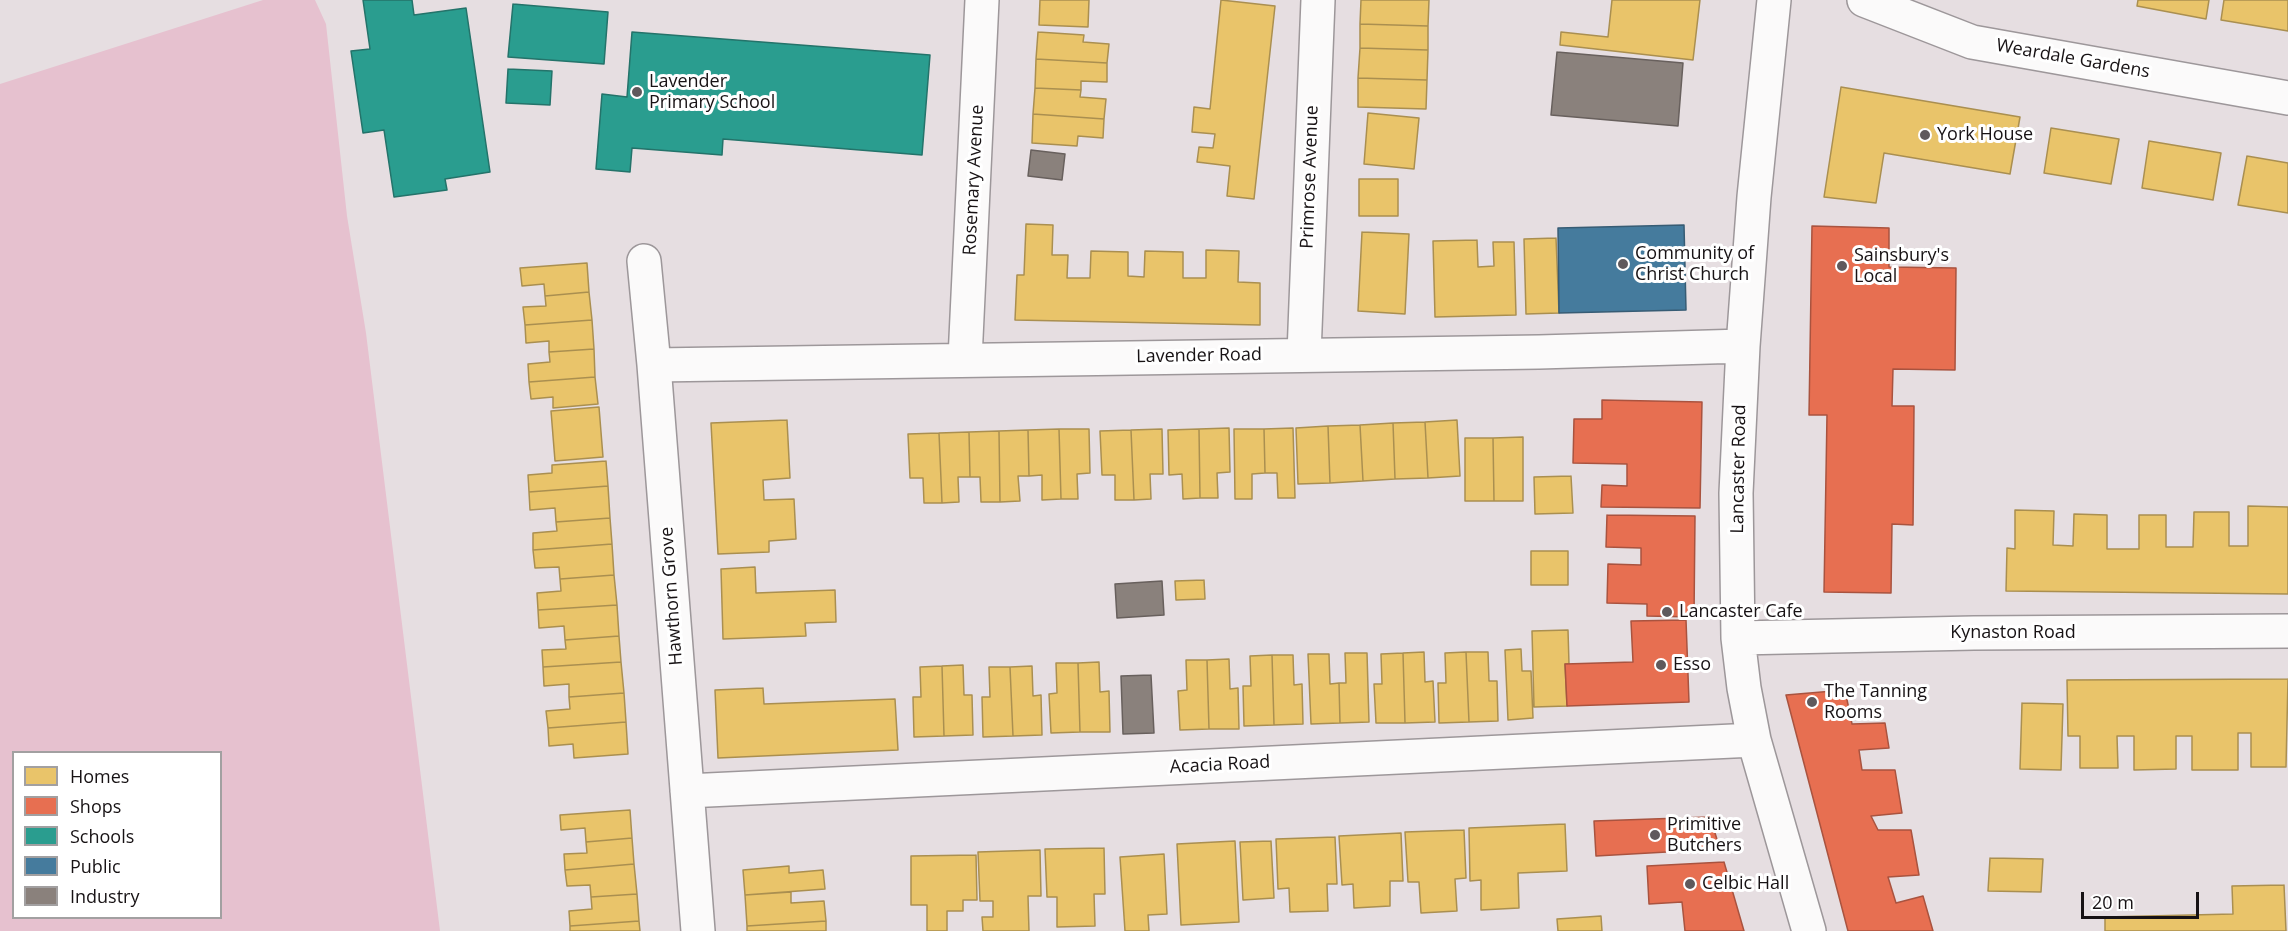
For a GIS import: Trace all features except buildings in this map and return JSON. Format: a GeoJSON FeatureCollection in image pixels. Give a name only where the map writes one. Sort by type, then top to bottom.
{"type":"FeatureCollection","features":[{"type":"Feature","properties":{"kind":"street","name":"Rosemary Avenue"},"geometry":{"type":"LineString","coordinates":[[965,359],[979,87],[981,0]]}},
{"type":"Feature","properties":{"kind":"street","name":"Primrose Avenue"},"geometry":{"type":"LineString","coordinates":[[1304,354],[1318,0]]}},
{"type":"Feature","properties":{"kind":"street","name":"Lancaster Road"},"geometry":{"type":"LineString","coordinates":[[1773,0],[1754,197],[1743,346],[1736,493],[1738,638],[1744,688],[1754,740],[1809,931]]}},
{"type":"Feature","properties":{"kind":"street","name":"Weardale Gardens"},"geometry":{"type":"LineString","coordinates":[[1864,0],[1972,42],[2288,98]]}},
{"type":"Feature","properties":{"kind":"street","name":"Hawthorn Grove"},"geometry":{"type":"LineString","coordinates":[[644,261],[698,931]]}},
{"type":"Feature","properties":{"kind":"street","name":"Lavender Road"},"geometry":{"type":"LineString","coordinates":[[654,365],[1539,352],[1743,346]]}},
{"type":"Feature","properties":{"kind":"street","name":"Kynaston Road"},"geometry":{"type":"LineString","coordinates":[[1738,638],[1974,633],[2288,631]]}},
{"type":"Feature","properties":{"kind":"street","name":"Acacia Road"},"geometry":{"type":"LineString","coordinates":[[687,791],[1754,740]]}},
{"type":"Feature","properties":{"kind":"shaded area"},"geometry":{"type":"Polygon","coordinates":[[[263,0],[315,0],[326,24],[347,216],[366,333],[440,931],[0,931],[0,84],[263,0]]]}},
{"type":"Feature","properties":{"kind":"place","name":"Lavender Primary School"},"geometry":{"type":"Point","coordinates":[637,92]}},
{"type":"Feature","properties":{"kind":"place","name":"York House"},"geometry":{"type":"Point","coordinates":[1925,135]}},
{"type":"Feature","properties":{"kind":"place","name":"Community of Christ Church"},"geometry":{"type":"Point","coordinates":[1623,264]}},
{"type":"Feature","properties":{"kind":"place","name":"Sainsbury's Local"},"geometry":{"type":"Point","coordinates":[1842,266]}},
{"type":"Feature","properties":{"kind":"place","name":"Lancaster Cafe"},"geometry":{"type":"Point","coordinates":[1667,612]}},
{"type":"Feature","properties":{"kind":"place","name":"Esso"},"geometry":{"type":"Point","coordinates":[1661,665]}},
{"type":"Feature","properties":{"kind":"place","name":"The Tanning Rooms"},"geometry":{"type":"Point","coordinates":[1812,702]}},
{"type":"Feature","properties":{"kind":"place","name":"Primitive Butchers"},"geometry":{"type":"Point","coordinates":[1655,835]}},
{"type":"Feature","properties":{"kind":"place","name":"Celbic Hall"},"geometry":{"type":"Point","coordinates":[1690,884]}}]}
